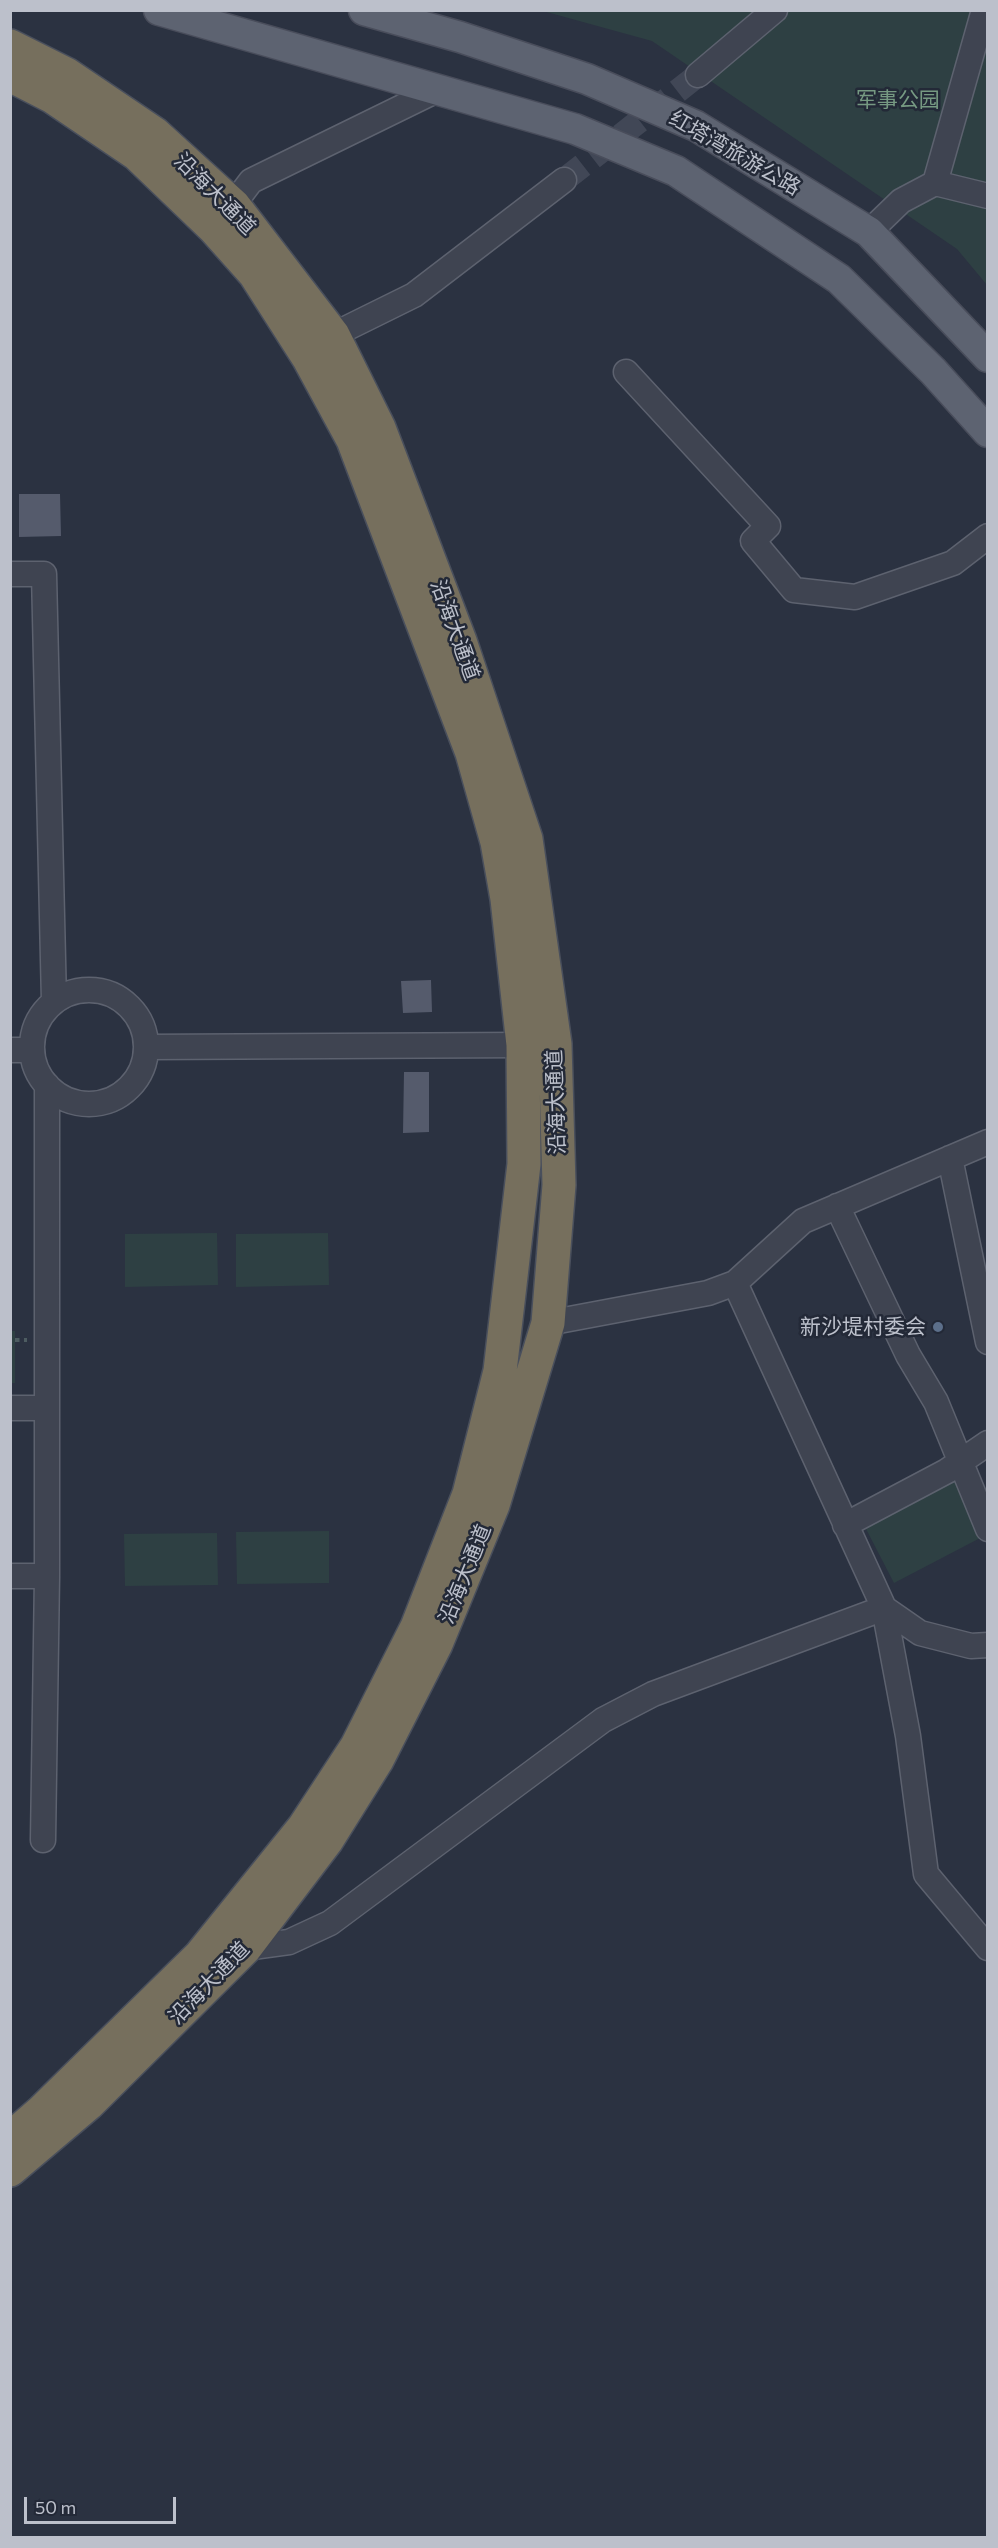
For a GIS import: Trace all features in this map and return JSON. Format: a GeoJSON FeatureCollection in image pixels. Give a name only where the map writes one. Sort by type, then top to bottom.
{"type":"FeatureCollection","features":[{"type":"Feature","properties":{"kind":"highway","name":"沿海大通道"},"geometry":{"type":"LineString","coordinates":[[10,46],[66,74],[155,134],[224,217],[333,335],[379,428],[460,641],[526,838],[555,1044],[559,1185],[548,1323],[498,1437],[469,1494],[417,1627],[357,1746],[304,1827],[200,1956],[41,2112],[10,2139]]}},
{"type":"Feature","properties":{"kind":"highway","name":"沿海大通道"},"geometry":{"type":"LineString","coordinates":[[10,75],[53,97],[224,217],[261,283],[308,357],[353,440],[472,753],[497,842],[507,899],[523,1045],[524,1164],[500,1371],[493,1505],[436,1644],[377,1760],[327,1840],[245,1948],[88,2104],[10,2170]]}},
{"type":"Feature","properties":{"kind":"highway"},"geometry":{"type":"LineString","coordinates":[[523,1045],[555,1044]]}},
{"type":"Feature","properties":{"kind":"main road"},"geometry":{"type":"LineString","coordinates":[[159,10],[575,129],[676,171],[839,279],[933,371],[987,432]]}},
{"type":"Feature","properties":{"kind":"main road","name":"红塔湾旅游公路"},"geometry":{"type":"LineString","coordinates":[[364,10],[460,37],[598,84],[696,126],[869,232],[987,357]]}},
{"type":"Feature","properties":{"kind":"street"},"geometry":{"type":"LineString","coordinates":[[699,75],[775,10]]}},
{"type":"Feature","properties":{"kind":"street"},"geometry":{"type":"LineString","coordinates":[[935,183],[984,10]]}},
{"type":"Feature","properties":{"kind":"street"},"geometry":{"type":"LineString","coordinates":[[224,217],[251,181],[439,89]]}},
{"type":"Feature","properties":{"kind":"street"},"geometry":{"type":"LineString","coordinates":[[333,335],[414,295],[564,180]]}},
{"type":"Feature","properties":{"kind":"street"},"geometry":{"type":"LineString","coordinates":[[869,232],[901,201],[935,183],[987,196]]}},
{"type":"Feature","properties":{"kind":"street"},"geometry":{"type":"LineString","coordinates":[[626,372],[768,526],[753,541],[794,590],[855,597],[953,563],[987,536]]}},
{"type":"Feature","properties":{"kind":"street"},"geometry":{"type":"LineString","coordinates":[[10,574],[44,574],[54,1002]]}},
{"type":"Feature","properties":{"kind":"street"},"geometry":{"type":"LineString","coordinates":[[88,989],[106,992],[123,1000],[135,1013],[144,1029],[147,1047],[143,1066],[133,1084],[118,1096],[100,1103],[80,1103],[62,1097],[47,1085],[21,1050],[34,1032],[42,1015],[54,1002],[70,993],[88,989]]}},
{"type":"Feature","properties":{"kind":"street"},"geometry":{"type":"LineString","coordinates":[[147,1047],[523,1045]]}},
{"type":"Feature","properties":{"kind":"street"},"geometry":{"type":"LineString","coordinates":[[43,1840],[47,1576],[47,1085]]}},
{"type":"Feature","properties":{"kind":"street"},"geometry":{"type":"LineString","coordinates":[[548,1323],[708,1293],[735,1283],[803,1221],[987,1142]]}},
{"type":"Feature","properties":{"kind":"street"},"geometry":{"type":"LineString","coordinates":[[950,1158],[987,1342]]}},
{"type":"Feature","properties":{"kind":"street"},"geometry":{"type":"LineString","coordinates":[[837,1206],[908,1355],[936,1402],[987,1529]]}},
{"type":"Feature","properties":{"kind":"street"},"geometry":{"type":"LineString","coordinates":[[735,1283],[884,1608],[908,1736],[926,1874],[987,1948]]}},
{"type":"Feature","properties":{"kind":"street"},"geometry":{"type":"LineString","coordinates":[[10,1408],[47,1408]]}},
{"type":"Feature","properties":{"kind":"street"},"geometry":{"type":"LineString","coordinates":[[845,1525],[947,1471],[987,1443]]}},
{"type":"Feature","properties":{"kind":"street"},"geometry":{"type":"LineString","coordinates":[[10,1576],[47,1576]]}},
{"type":"Feature","properties":{"kind":"street"},"geometry":{"type":"LineString","coordinates":[[245,1948],[289,1942],[330,1923],[603,1720],[653,1694],[884,1608]]}},
{"type":"Feature","properties":{"kind":"street"},"geometry":{"type":"LineString","coordinates":[[884,1608],[920,1633],[971,1646],[987,1645]]}},
{"type":"Feature","properties":{"kind":"green space","name":"军事公园"},"geometry":{"type":"Polygon","coordinates":[[[543,11],[987,11],[987,285],[957,249],[652,41],[543,11]]]}},
{"type":"Feature","properties":{"kind":"green space"},"geometry":{"type":"Polygon","coordinates":[[[217,1233],[218,1285],[125,1287],[125,1234],[217,1233]]]}},
{"type":"Feature","properties":{"kind":"green space"},"geometry":{"type":"Polygon","coordinates":[[[328,1233],[329,1285],[236,1287],[236,1234],[328,1233]]]}},
{"type":"Feature","properties":{"kind":"green space"},"geometry":{"type":"Polygon","coordinates":[[[11,1331],[15,1331],[15,1383],[11,1383],[11,1331]]]}},
{"type":"Feature","properties":{"kind":"green space"},"geometry":{"type":"Polygon","coordinates":[[[954,1479],[984,1536],[894,1583],[864,1525],[954,1479]]]}},
{"type":"Feature","properties":{"kind":"green space"},"geometry":{"type":"Polygon","coordinates":[[[329,1531],[329,1583],[237,1584],[236,1532],[329,1531]]]}},
{"type":"Feature","properties":{"kind":"green space"},"geometry":{"type":"Polygon","coordinates":[[[217,1533],[218,1585],[125,1586],[124,1534],[217,1533]]]}},
{"type":"Feature","properties":{"kind":"building"},"geometry":{"type":"Polygon","coordinates":[[[19,494],[60,494],[61,536],[19,537],[19,494]]]}},
{"type":"Feature","properties":{"kind":"building"},"geometry":{"type":"Polygon","coordinates":[[[431,980],[432,1012],[403,1013],[401,981],[431,980]]]}},
{"type":"Feature","properties":{"kind":"building"},"geometry":{"type":"Polygon","coordinates":[[[404,1072],[429,1072],[429,1132],[403,1133],[404,1072]]]}},
{"type":"Feature","properties":{"kind":"tunnel"},"geometry":{"type":"LineString","coordinates":[[564,180],[698,75]]}},
{"type":"Feature","properties":{"kind":"place","name":"新沙堤村委会"},"geometry":{"type":"Point","coordinates":[938,1327]}}]}
